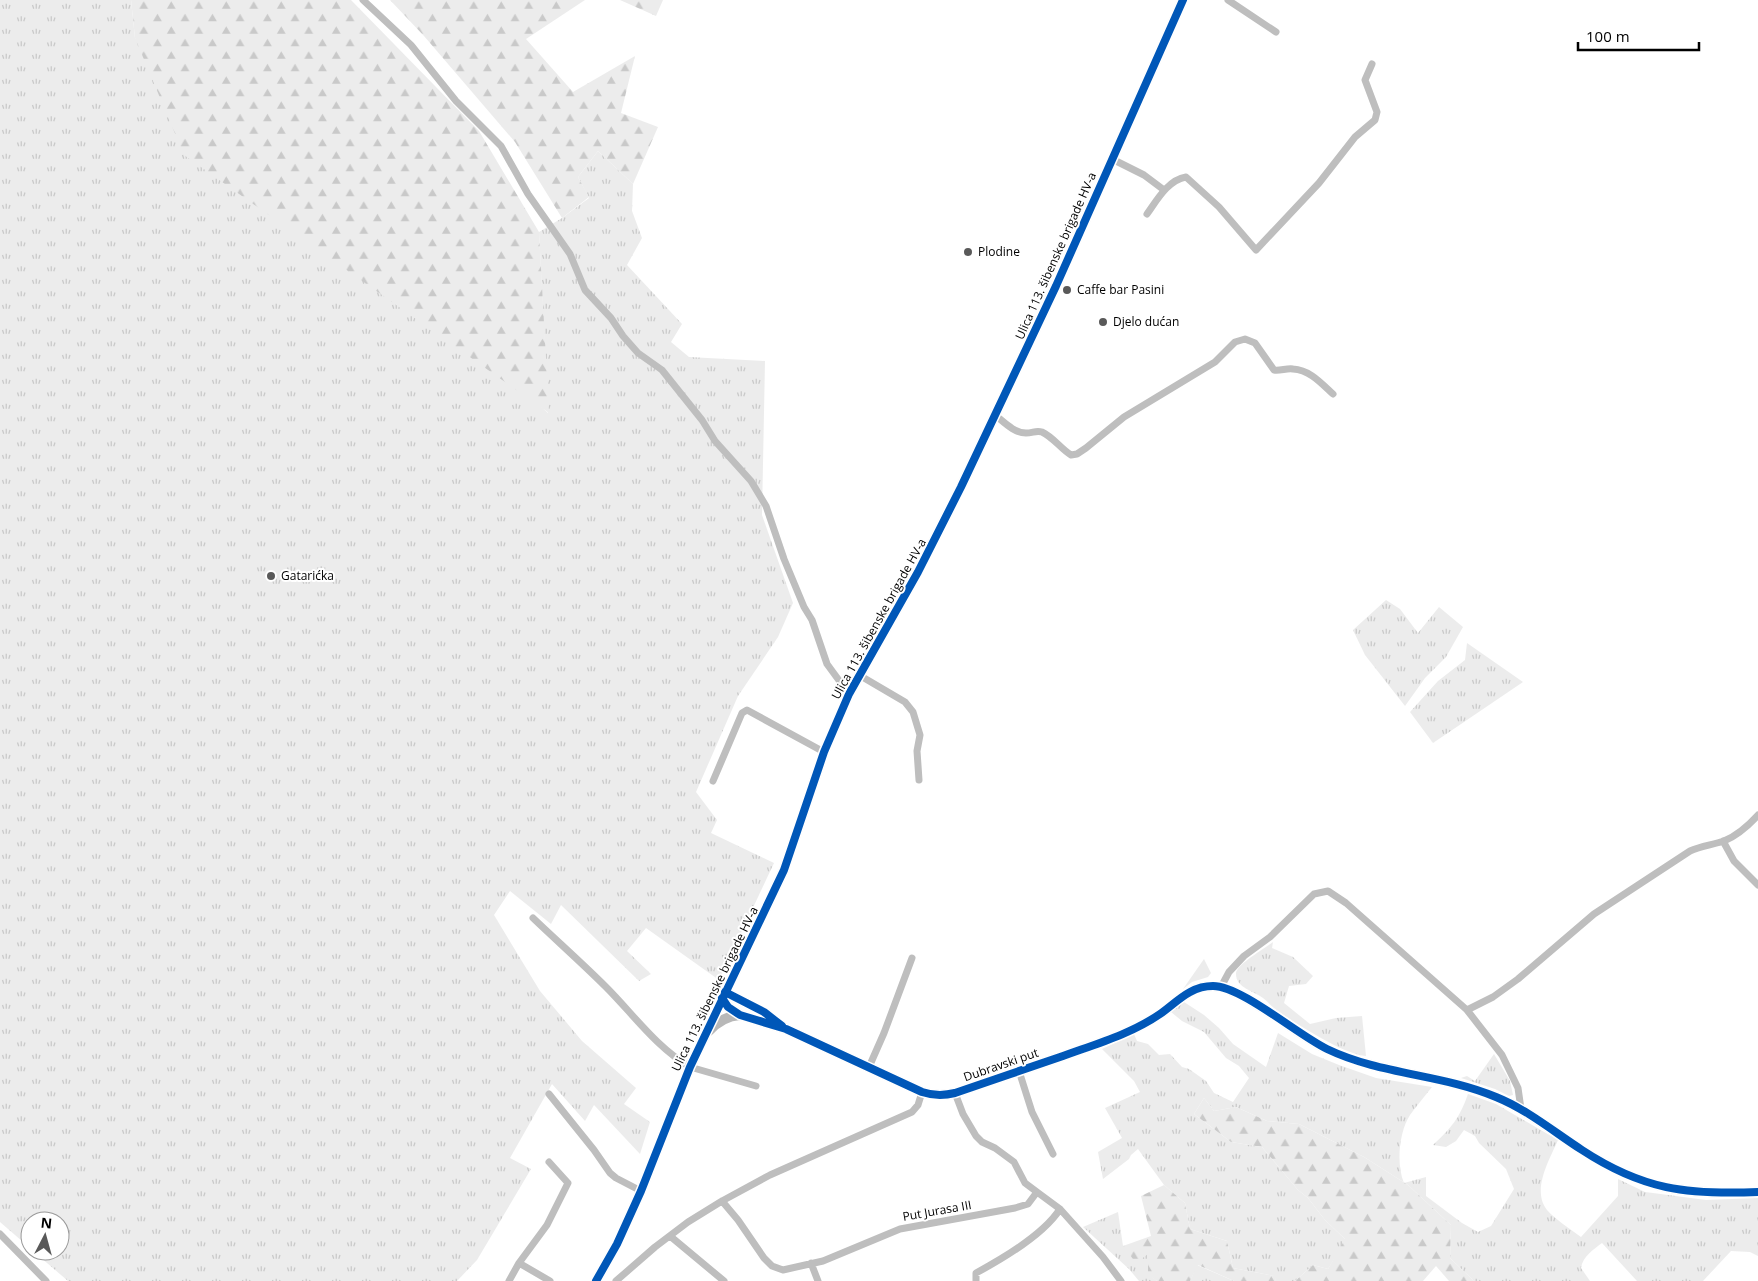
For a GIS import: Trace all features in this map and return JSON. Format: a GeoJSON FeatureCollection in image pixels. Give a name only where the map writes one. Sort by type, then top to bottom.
{"type":"FeatureCollection","features":[{"type":"Feature","properties":{"kind":"main road","name":"Ulica 113. šibenske brigade HV-a"},"geometry":{"type":"LineString","coordinates":[[596,1281],[618,1244],[690,1066],[784,870],[824,752],[849,694],[918,572],[961,487],[1059,278],[1183,0]]}},
{"type":"Feature","properties":{"kind":"main road","name":"Dubravski put"},"geometry":{"type":"LineString","coordinates":[[724,995],[728,1007],[740,1015],[786,1029],[922,1092],[931,1095],[941,1095],[955,1093],[1115,1038],[1160,1014],[1190,991],[1206,986],[1220,987]]}},
{"type":"Feature","properties":{"kind":"main road"},"geometry":{"type":"LineString","coordinates":[[1220,987],[1238,994],[1312,1042],[1339,1055],[1371,1066],[1471,1087],[1497,1097],[1520,1109],[1605,1164],[1628,1176],[1654,1185],[1702,1193],[1758,1192]]}},
{"type":"Feature","properties":{"kind":"main road","name":"Dubravski put"},"geometry":{"type":"LineString","coordinates":[[724,995],[764,1012],[786,1029]]}},
{"type":"Feature","properties":{"kind":"main road"},"geometry":{"type":"LineString","coordinates":[[705,1035],[717,1023],[732,1016],[740,1015]]}},
{"type":"Feature","properties":{"kind":"street"},"geometry":{"type":"LineString","coordinates":[[363,0],[411,45],[456,100],[501,146],[528,194],[570,254],[585,290],[612,318],[623,336],[638,353],[662,370],[702,420],[715,441],[751,481],[766,506],[790,574],[804,607],[812,620],[827,664],[849,694]]}},
{"type":"Feature","properties":{"kind":"street"},"geometry":{"type":"LineString","coordinates":[[1228,0],[1276,32]]}},
{"type":"Feature","properties":{"kind":"street"},"geometry":{"type":"LineString","coordinates":[[1147,214],[1164,190],[1179,178],[1186,176],[1219,207],[1256,250],[1319,184],[1355,137],[1375,120],[1378,112],[1365,80],[1372,64]]}},
{"type":"Feature","properties":{"kind":"street"},"geometry":{"type":"LineString","coordinates":[[1112,158],[1144,175],[1164,190]]}},
{"type":"Feature","properties":{"kind":"street"},"geometry":{"type":"LineString","coordinates":[[995,415],[1016,431],[1027,433],[1035,430],[1044,433],[1065,452],[1071,455],[1077,454],[1124,417],[1214,362],[1235,342],[1245,339],[1255,343],[1274,370],[1291,368],[1301,370],[1310,374],[1333,394]]}},
{"type":"Feature","properties":{"kind":"street"},"geometry":{"type":"LineString","coordinates":[[859,675],[905,702],[914,712],[920,734],[917,751],[919,780]]}},
{"type":"Feature","properties":{"kind":"street"},"geometry":{"type":"LineString","coordinates":[[713,781],[742,713],[747,710],[824,752]]}},
{"type":"Feature","properties":{"kind":"street"},"geometry":{"type":"LineString","coordinates":[[1467,1010],[1492,997],[1518,979],[1594,914],[1690,851],[1700,846],[1723,841],[1745,828],[1758,815]]}},
{"type":"Feature","properties":{"kind":"street"},"geometry":{"type":"LineString","coordinates":[[1723,841],[1734,861],[1758,885]]}},
{"type":"Feature","properties":{"kind":"street"},"geometry":{"type":"LineString","coordinates":[[1220,987],[1229,972],[1244,956],[1270,937],[1314,894],[1328,891],[1346,903],[1467,1010],[1502,1055],[1518,1088],[1520,1109]]}},
{"type":"Feature","properties":{"kind":"street","name":"Ulica 113. šibenske brigade HV-a"},"geometry":{"type":"LineString","coordinates":[[532,918],[605,986],[668,1051],[690,1066],[756,1086]]}},
{"type":"Feature","properties":{"kind":"street"},"geometry":{"type":"LineString","coordinates":[[869,1067],[912,958]]}},
{"type":"Feature","properties":{"kind":"street"},"geometry":{"type":"LineString","coordinates":[[1019,1071],[1032,1112],[1053,1154]]}},
{"type":"Feature","properties":{"kind":"street"},"geometry":{"type":"LineString","coordinates":[[616,1281],[688,1222],[722,1201],[770,1175],[912,1112],[918,1105],[922,1092]]}},
{"type":"Feature","properties":{"kind":"street"},"geometry":{"type":"LineString","coordinates":[[955,1093],[963,1114],[976,1136],[1014,1162],[1026,1184],[1060,1209],[1103,1257],[1121,1281]]}},
{"type":"Feature","properties":{"kind":"street"},"geometry":{"type":"LineString","coordinates":[[549,1094],[610,1173],[641,1191]]}},
{"type":"Feature","properties":{"kind":"street"},"geometry":{"type":"LineString","coordinates":[[509,1281],[519,1263],[547,1225],[568,1183],[549,1162]]}},
{"type":"Feature","properties":{"kind":"street","name":"Put Jurasa III"},"geometry":{"type":"LineString","coordinates":[[722,1201],[738,1220],[764,1258],[772,1266],[783,1270],[823,1261],[900,1229],[1015,1208],[1028,1204],[1037,1192]]}},
{"type":"Feature","properties":{"kind":"street"},"geometry":{"type":"LineString","coordinates":[[976,1281],[976,1273],[1004,1258],[1052,1220],[1060,1209]]}},
{"type":"Feature","properties":{"kind":"street"},"geometry":{"type":"LineString","coordinates":[[0,1234],[46,1281]]}},
{"type":"Feature","properties":{"kind":"street"},"geometry":{"type":"LineString","coordinates":[[670,1236],[724,1281]]}},
{"type":"Feature","properties":{"kind":"street"},"geometry":{"type":"LineString","coordinates":[[519,1263],[550,1281]]}},
{"type":"Feature","properties":{"kind":"street"},"geometry":{"type":"LineString","coordinates":[[811,1263],[818,1281]]}},
{"type":"Feature","properties":{"kind":"green space"},"geometry":{"type":"Polygon","coordinates":[[[0,0],[131,0],[135,38],[548,413],[539,232],[589,198],[578,177],[598,151],[633,184],[632,211],[642,238],[627,265],[682,324],[671,342],[689,357],[765,361],[762,515],[793,603],[778,637],[738,696],[696,792],[717,820],[711,833],[774,863],[719,980],[646,928],[627,951],[651,974],[639,981],[561,905],[551,924],[510,891],[494,915],[540,991],[582,1041],[636,1088],[624,1104],[650,1122],[640,1154],[594,1105],[585,1121],[552,1084],[510,1158],[531,1169],[477,1260],[457,1281],[68,1281],[45,1261],[70,1261],[70,1211],[20,1211],[20,1239],[0,1222],[0,0]]]}},
{"type":"Feature","properties":{"kind":"green space"},"geometry":{"type":"Polygon","coordinates":[[[131,0],[351,0],[479,131],[539,232],[549,413],[184,155],[135,38],[131,0]]]}},
{"type":"Feature","properties":{"kind":"green space"},"geometry":{"type":"Polygon","coordinates":[[[390,0],[585,0],[526,39],[573,92],[635,56],[621,113],[658,127],[633,184],[598,151],[578,177],[589,197],[562,218],[515,142],[424,36],[390,0]]]}},
{"type":"Feature","properties":{"kind":"green space"},"geometry":{"type":"Polygon","coordinates":[[[620,0],[663,0],[656,16],[620,0]]]}},
{"type":"Feature","properties":{"kind":"green space"},"geometry":{"type":"Polygon","coordinates":[[[1386,600],[1400,609],[1418,633],[1439,607],[1463,627],[1446,657],[1425,678],[1405,706],[1365,655],[1353,630],[1386,600]]]}},
{"type":"Feature","properties":{"kind":"green space"},"geometry":{"type":"Polygon","coordinates":[[[1467,643],[1523,682],[1433,743],[1410,712],[1438,681],[1465,660],[1467,643]]]}},
{"type":"Feature","properties":{"kind":"green space"},"geometry":{"type":"Polygon","coordinates":[[[1273,942],[1272,948],[1293,957],[1313,976],[1306,984],[1289,986],[1284,1003],[1310,1024],[1336,1018],[1362,1016],[1366,1056],[1345,1050],[1319,1037],[1239,983],[1236,974],[1240,966],[1273,942]]]}},
{"type":"Feature","properties":{"kind":"green space"},"geometry":{"type":"Polygon","coordinates":[[[1204,959],[1211,973],[1208,977],[1192,982],[1183,989],[1204,959]]]}},
{"type":"Feature","properties":{"kind":"green space"},"geometry":{"type":"Polygon","coordinates":[[[1184,1002],[1204,1015],[1233,1044],[1266,1067],[1278,1033],[1312,1054],[1376,1078],[1432,1087],[1410,1115],[1403,1130],[1399,1158],[1404,1182],[1364,1157],[1299,1124],[1267,1121],[1236,1107],[1214,1111],[1204,1098],[1194,1114],[1231,1142],[1262,1147],[1298,1190],[1308,1198],[1325,1220],[1346,1240],[1328,1269],[1313,1265],[1295,1281],[1276,1281],[1274,1276],[1233,1268],[1227,1241],[1190,1229],[1185,1203],[1164,1185],[1138,1149],[1129,1159],[1103,1179],[1098,1152],[1122,1138],[1105,1108],[1140,1092],[1134,1081],[1102,1049],[1134,1034],[1137,1041],[1148,1044],[1159,1055],[1170,1054],[1182,1067],[1189,1069],[1206,1081],[1214,1093],[1233,1102],[1249,1078],[1239,1066],[1226,1058],[1204,1032],[1182,1021],[1171,1012],[1184,1002]]]}},
{"type":"Feature","properties":{"kind":"green space"},"geometry":{"type":"Polygon","coordinates":[[[1494,1054],[1510,1081],[1513,1095],[1509,1096],[1495,1089],[1461,1078],[1467,1076],[1475,1081],[1494,1054]]]}},
{"type":"Feature","properties":{"kind":"green space"},"geometry":{"type":"Polygon","coordinates":[[[1468,1094],[1496,1104],[1558,1140],[1541,1184],[1543,1202],[1551,1214],[1581,1237],[1618,1196],[1618,1179],[1645,1192],[1706,1200],[1758,1198],[1758,1256],[1750,1252],[1731,1251],[1703,1281],[1637,1281],[1602,1243],[1589,1254],[1582,1264],[1581,1268],[1590,1281],[1474,1281],[1450,1258],[1451,1225],[1405,1183],[1426,1177],[1426,1196],[1462,1223],[1478,1232],[1491,1226],[1514,1189],[1506,1169],[1479,1143],[1475,1136],[1464,1130],[1456,1141],[1446,1147],[1433,1145],[1454,1122],[1468,1094]]]}},
{"type":"Feature","properties":{"kind":"green space"},"geometry":{"type":"Polygon","coordinates":[[[1204,1098],[1214,1111],[1236,1107],[1267,1121],[1299,1124],[1364,1157],[1408,1185],[1451,1225],[1450,1258],[1474,1281],[1449,1281],[1436,1266],[1423,1281],[1295,1281],[1313,1265],[1328,1269],[1345,1239],[1325,1220],[1308,1198],[1298,1190],[1262,1147],[1231,1142],[1194,1114],[1204,1098]]]}},
{"type":"Feature","properties":{"kind":"green space"},"geometry":{"type":"Polygon","coordinates":[[[1164,1185],[1185,1203],[1190,1229],[1227,1241],[1233,1268],[1275,1276],[1276,1281],[1234,1281],[1198,1265],[1190,1281],[1157,1281],[1148,1275],[1148,1254],[1136,1263],[1123,1246],[1151,1236],[1141,1196],[1164,1185]]]}},
{"type":"Feature","properties":{"kind":"green space"},"geometry":{"type":"Polygon","coordinates":[[[1118,1212],[1123,1246],[1148,1253],[1148,1274],[1157,1281],[1139,1281],[1129,1269],[1083,1227],[1118,1212]]]}},
{"type":"Feature","properties":{"kind":"green space"},"geometry":{"type":"Polygon","coordinates":[[[1197,1265],[1234,1281],[1190,1281],[1197,1265]]]}},
{"type":"Feature","properties":{"kind":"cycle path"},"geometry":{"type":"LineString","coordinates":[[596,1281],[617,1244],[641,1191],[690,1067],[784,870],[824,752],[849,694],[918,572],[961,487],[1056,286],[1183,0]]}},
{"type":"Feature","properties":{"kind":"cycle path"},"geometry":{"type":"LineString","coordinates":[[722,998],[728,1007],[740,1015],[786,1029],[922,1092],[942,1095],[955,1093],[1125,1033],[1149,1021],[1197,989],[1213,986],[1225,988],[1254,1002],[1327,1049],[1348,1058],[1390,1070],[1454,1083],[1508,1102],[1582,1150],[1625,1174],[1646,1182],[1687,1191],[1758,1192]]}},
{"type":"Feature","properties":{"kind":"cycle path"},"geometry":{"type":"LineString","coordinates":[[725,992],[764,1012],[782,1026]]}},
{"type":"Feature","properties":{"kind":"place","name":"Plodine"},"geometry":{"type":"Point","coordinates":[968,252]}},
{"type":"Feature","properties":{"kind":"place","name":"Caffe bar Pasini"},"geometry":{"type":"Point","coordinates":[1067,290]}},
{"type":"Feature","properties":{"kind":"place","name":"Djelo dućan"},"geometry":{"type":"Point","coordinates":[1103,322]}},
{"type":"Feature","properties":{"kind":"place","name":"Gatarićka"},"geometry":{"type":"Point","coordinates":[271,576]}}]}
